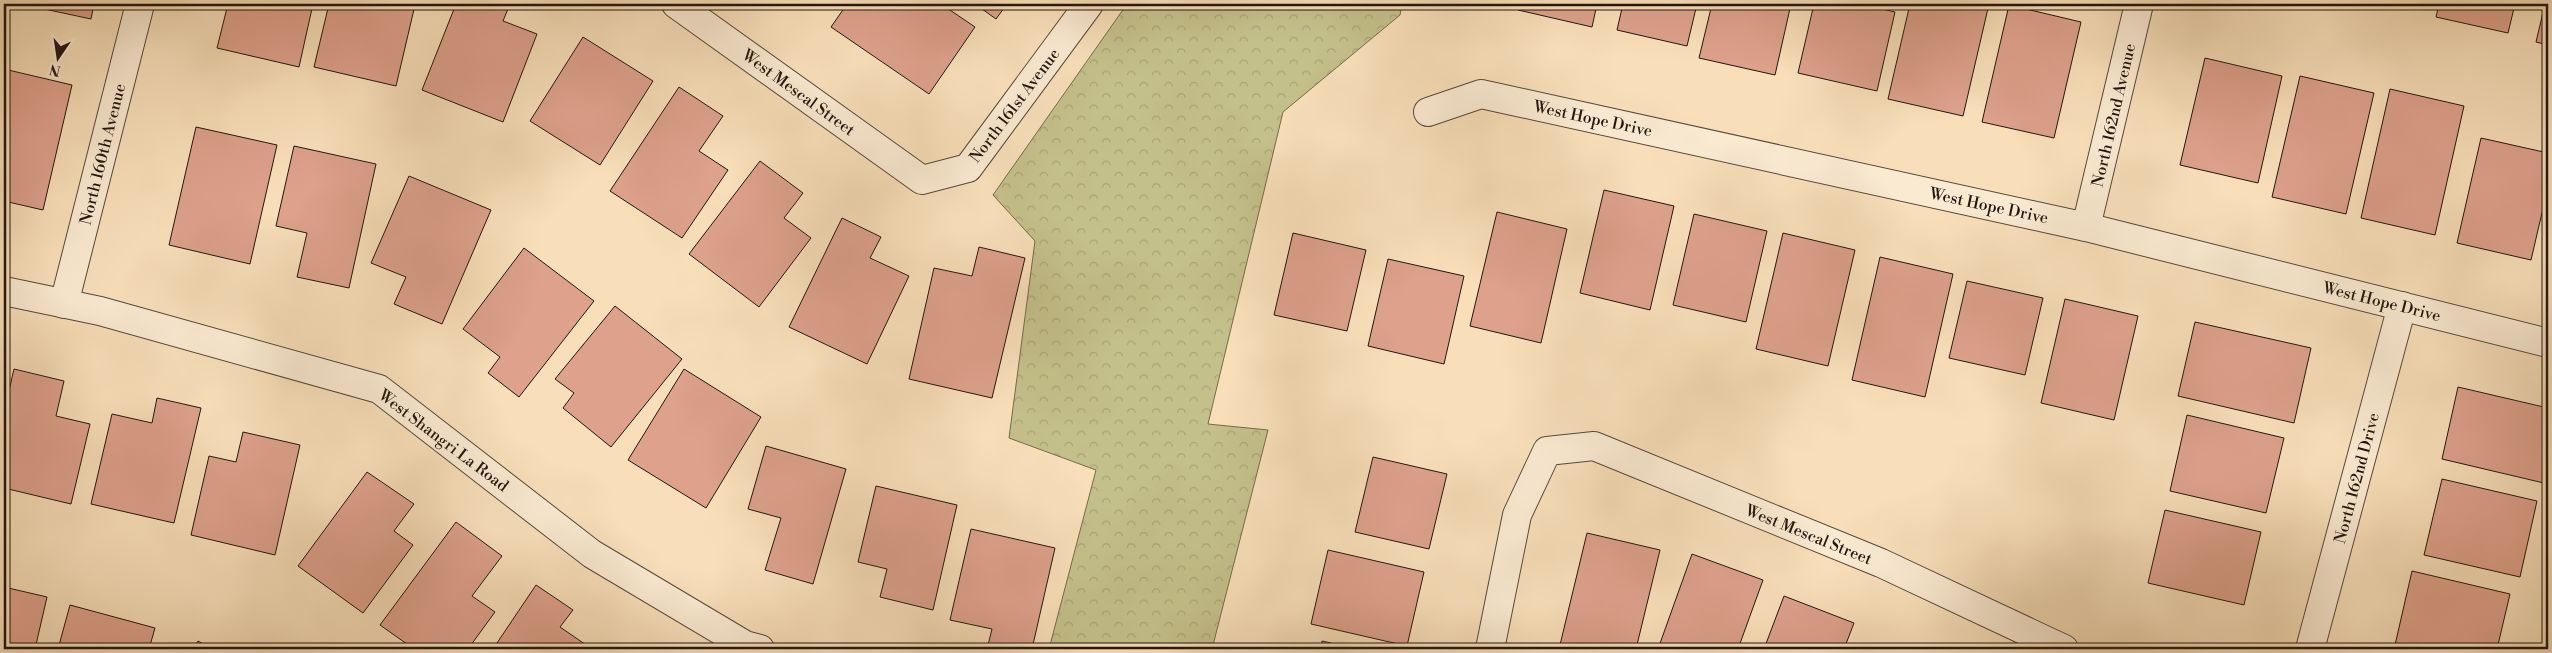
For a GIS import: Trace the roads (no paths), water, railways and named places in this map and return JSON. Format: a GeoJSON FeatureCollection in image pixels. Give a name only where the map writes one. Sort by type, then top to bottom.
{"type":"FeatureCollection","features":[{"type":"Feature","properties":{"kind":"street","name":"North 160th Avenue"},"geometry":{"type":"LineString","coordinates":[[64,304],[140,4]]}},
{"type":"Feature","properties":{"kind":"street","name":"West Mescal Street"},"geometry":{"type":"LineString","coordinates":[[676,4],[922,180]]}},
{"type":"Feature","properties":{"kind":"street","name":"North 161st Avenue"},"geometry":{"type":"LineString","coordinates":[[922,180],[968,168],[1090,4]]}},
{"type":"Feature","properties":{"kind":"street","name":"North 162nd Avenue"},"geometry":{"type":"LineString","coordinates":[[2086,227],[2139,4]]}},
{"type":"Feature","properties":{"kind":"street","name":"West Hope Drive"},"geometry":{"type":"LineString","coordinates":[[1428,112],[1481,94],[2086,227],[2548,343]]}},
{"type":"Feature","properties":{"kind":"street","name":"West Shangri La Road"},"geometry":{"type":"LineString","coordinates":[[4,291],[100,312],[379,388],[592,554],[745,645],[760,649]]}},
{"type":"Feature","properties":{"kind":"street","name":"North 162nd Drive"},"geometry":{"type":"LineString","coordinates":[[2310,649],[2402,306]]}},
{"type":"Feature","properties":{"kind":"street","name":"West Mescal Street"},"geometry":{"type":"LineString","coordinates":[[1490,649],[1516,514],[1547,451],[1594,446],[1881,563],[2064,649]]}}]}
